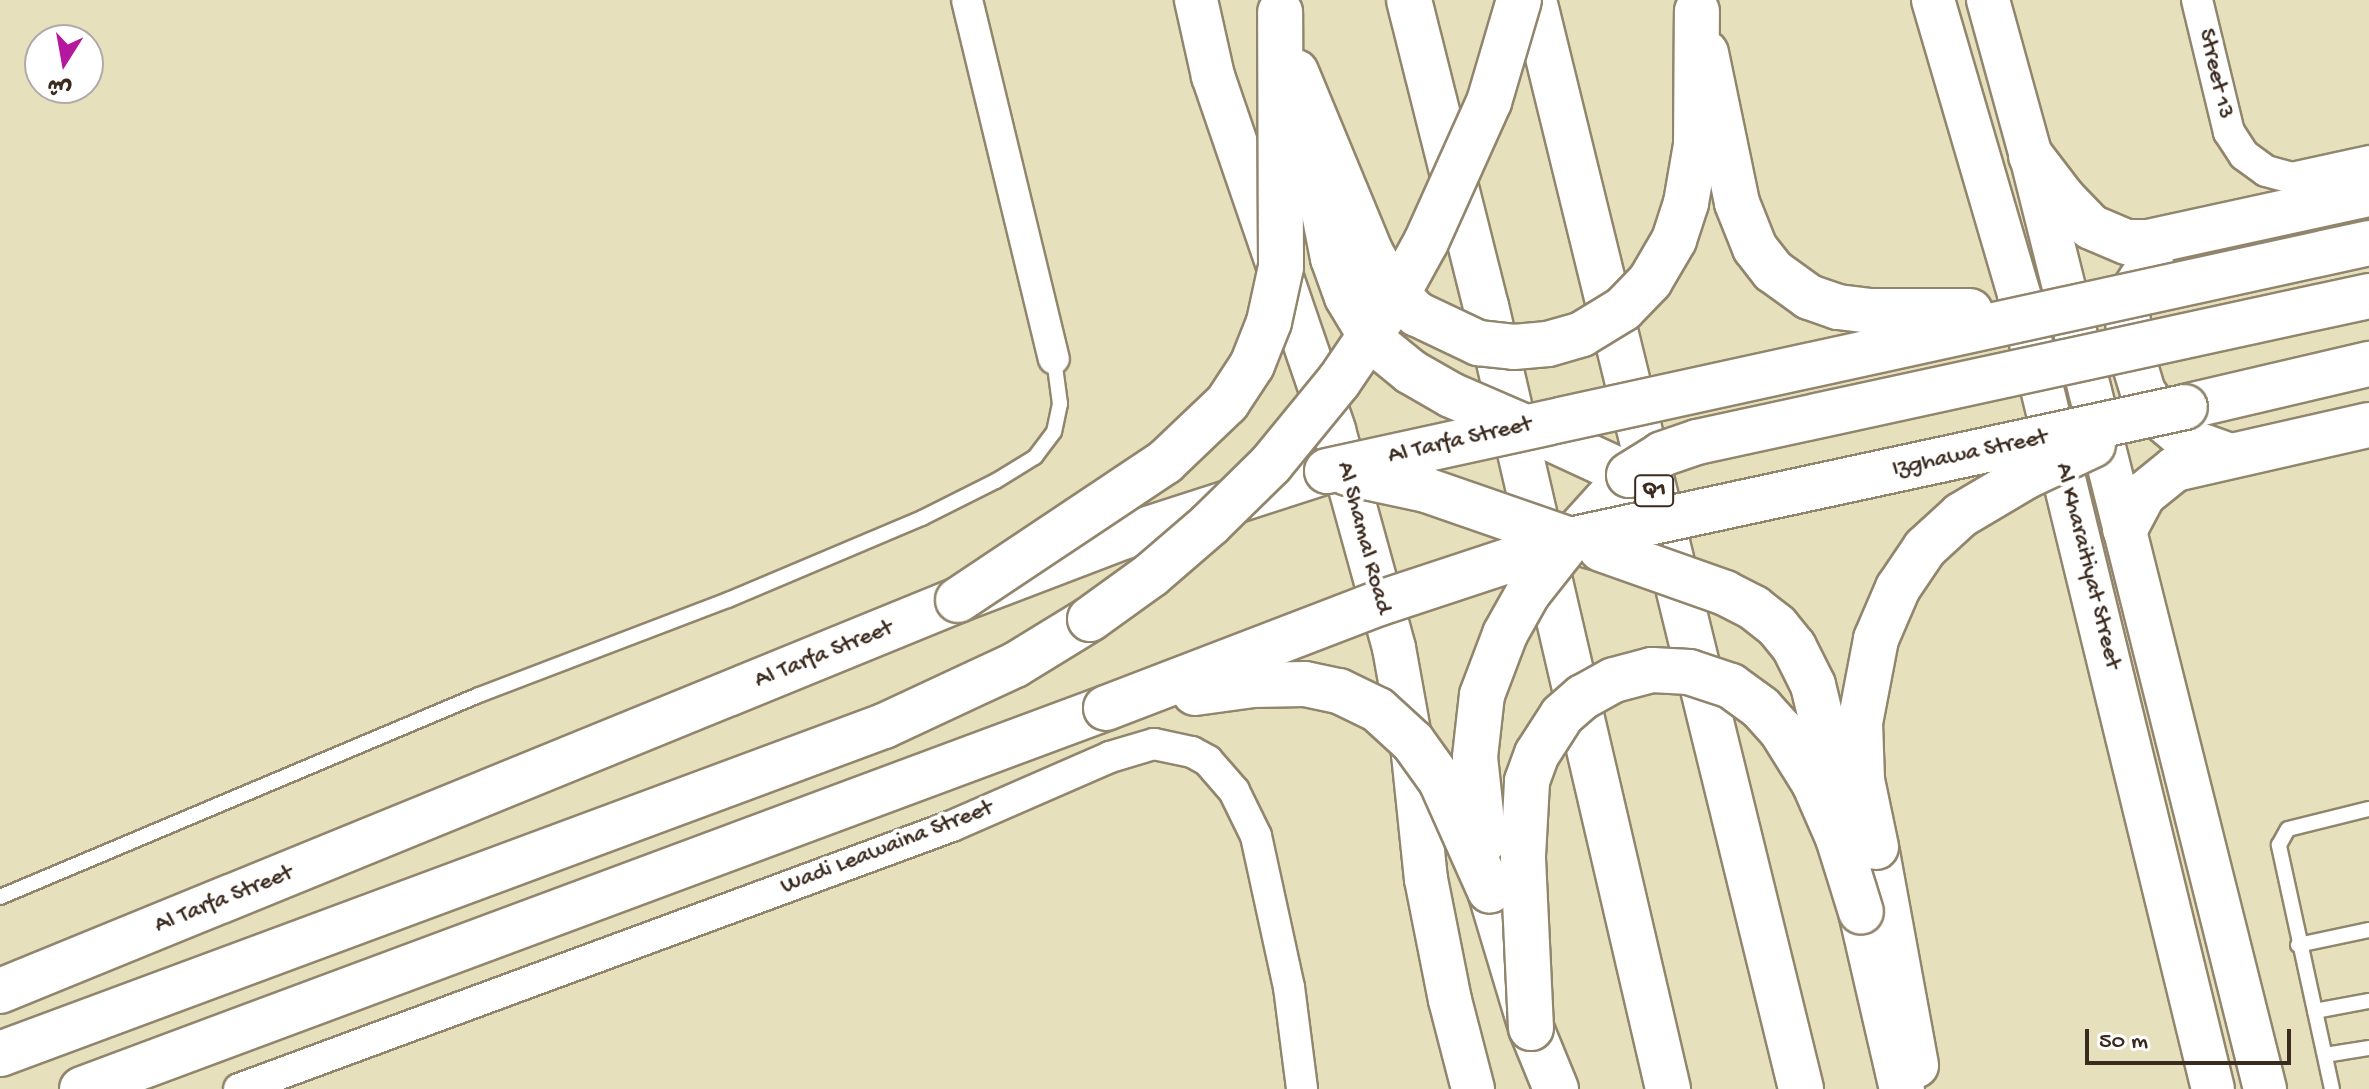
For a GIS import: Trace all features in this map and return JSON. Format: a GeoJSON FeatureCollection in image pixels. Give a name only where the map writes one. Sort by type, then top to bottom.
{"type":"FeatureCollection","features":[{"type":"Feature","properties":{"kind":"main road","name":"Al Shamal Road"},"geometry":{"type":"LineString","coordinates":[[1196,0],[1213,76],[1334,430],[1394,648],[1413,754],[1426,879],[1450,1000],[1473,1089]]}},
{"type":"Feature","properties":{"kind":"main road"},"geometry":{"type":"LineString","coordinates":[[1409,0],[1486,306],[1668,1089]]}},
{"type":"Feature","properties":{"kind":"main road"},"geometry":{"type":"LineString","coordinates":[[0,1054],[942,702],[1015,665],[1090,619],[1151,575],[1271,464],[1339,381],[1394,300],[1426,242],[1489,102],[1519,0]]}},
{"type":"Feature","properties":{"kind":"main road","name":"Q1"},"geometry":{"type":"LineString","coordinates":[[1534,0],[1801,1089]]}},
{"type":"Feature","properties":{"kind":"main road","name":"Al Kharaitiyat Street"},"geometry":{"type":"LineString","coordinates":[[1933,0],[2019,294],[2213,1089]]}},
{"type":"Feature","properties":{"kind":"main road","name":"Al Kharaitiyat Street"},"geometry":{"type":"LineString","coordinates":[[1988,0],[2031,156],[2265,1089]]}},
{"type":"Feature","properties":{"kind":"main road"},"geometry":{"type":"LineString","coordinates":[[1296,72],[1371,253],[1392,290],[1417,314],[1478,343],[1514,347],[1548,344],[1582,334],[1623,309],[1655,274],[1674,240],[1686,203],[1696,145],[1696,5]]}},
{"type":"Feature","properties":{"kind":"main road"},"geometry":{"type":"LineString","coordinates":[[1696,5],[1743,222],[1763,259],[1784,281],[1809,297],[1853,310],[2057,310],[2369,243]]}},
{"type":"Feature","properties":{"kind":"main road"},"geometry":{"type":"LineString","coordinates":[[1278,6],[1296,72],[1326,232],[1340,278],[1356,313],[1379,346],[1411,372],[1451,395],[1629,475],[1682,493],[1708,497],[1800,491]]}},
{"type":"Feature","properties":{"kind":"main road"},"geometry":{"type":"LineString","coordinates":[[958,600],[1165,462],[1227,403],[1252,365],[1269,322],[1281,267],[1278,6]]}},
{"type":"Feature","properties":{"kind":"main road"},"geometry":{"type":"LineString","coordinates":[[2031,156],[2080,216],[2107,236],[2127,242],[2148,242],[2369,194]]}},
{"type":"Feature","properties":{"kind":"main road"},"geometry":{"type":"LineString","coordinates":[[2181,235],[2144,272],[2132,293],[2127,313],[2132,356],[2143,392],[2171,428],[2188,441],[2227,455]]}},
{"type":"Feature","properties":{"kind":"main road"},"geometry":{"type":"LineString","coordinates":[[1490,891],[1476,777],[1476,737],[1482,695],[1495,657],[1517,612],[1539,578],[1629,475],[1662,454],[1697,442],[2369,296]]}},
{"type":"Feature","properties":{"kind":"main road","name":"Al Tarfa Street"},"geometry":{"type":"LineString","coordinates":[[0,991],[958,600],[1126,536],[1327,471],[2057,310]]}},
{"type":"Feature","properties":{"kind":"main road","name":"Izghawa Street"},"geometry":{"type":"LineString","coordinates":[[1570,540],[2185,407],[2369,364]]}},
{"type":"Feature","properties":{"kind":"main road"},"geometry":{"type":"LineString","coordinates":[[1907,1072],[1860,758],[1862,704],[1882,621],[1915,561],[1961,515],[2025,477],[2185,407]]}},
{"type":"Feature","properties":{"kind":"main road"},"geometry":{"type":"LineString","coordinates":[[2125,529],[2144,494],[2158,480],[2193,462],[2369,425]]}},
{"type":"Feature","properties":{"kind":"main road"},"geometry":{"type":"LineString","coordinates":[[1327,471],[1415,487],[1733,597],[1766,617],[1794,647],[1813,685],[1861,912]]}},
{"type":"Feature","properties":{"kind":"main road"},"geometry":{"type":"LineString","coordinates":[[82,1089],[995,750],[1380,603],[1570,540]]}},
{"type":"Feature","properties":{"kind":"main road"},"geometry":{"type":"LineString","coordinates":[[1531,1028],[1523,831],[1527,781],[1537,754],[1562,715],[1583,697],[1614,680],[1652,670],[1689,672],[1731,686],[1761,708],[1791,744],[1814,783],[1838,838],[1907,1072]]}},
{"type":"Feature","properties":{"kind":"main road"},"geometry":{"type":"LineString","coordinates":[[1106,708],[1282,683],[1323,687],[1364,702],[1403,731],[1431,765],[1450,797],[1490,891],[1531,1028],[1556,1089]]}},
{"type":"Feature","properties":{"kind":"street"},"geometry":{"type":"LineString","coordinates":[[967,0],[1054,359]]}},
{"type":"Feature","properties":{"kind":"street","name":"Street 13"},"geometry":{"type":"LineString","coordinates":[[2197,0],[2229,132],[2244,155],[2266,171],[2292,178],[2369,161]]}},
{"type":"Feature","properties":{"kind":"street","name":"Wadi Leawaina Street"},"geometry":{"type":"LineString","coordinates":[[239,1089],[952,826],[1110,757],[1154,744],[1192,752],[1208,761],[1234,791],[1256,836],[1289,987],[1302,1089]]}},
{"type":"Feature","properties":{"kind":"lane"},"geometry":{"type":"LineString","coordinates":[[0,897],[479,695],[728,600],[922,518],[996,481],[1035,457],[1054,432],[1060,404],[1054,359]]}},
{"type":"Feature","properties":{"kind":"lane"},"geometry":{"type":"LineString","coordinates":[[2332,1089],[2298,945],[2279,845],[2281,836],[2297,826],[2369,809]]}},
{"type":"Feature","properties":{"kind":"lane"},"geometry":{"type":"LineString","coordinates":[[2298,945],[2369,930]]}},
{"type":"Feature","properties":{"kind":"lane"},"geometry":{"type":"LineString","coordinates":[[2315,1011],[2369,1001]]}},
{"type":"Feature","properties":{"kind":"lane"},"geometry":{"type":"LineString","coordinates":[[2325,1055],[2369,1048]]}}]}
